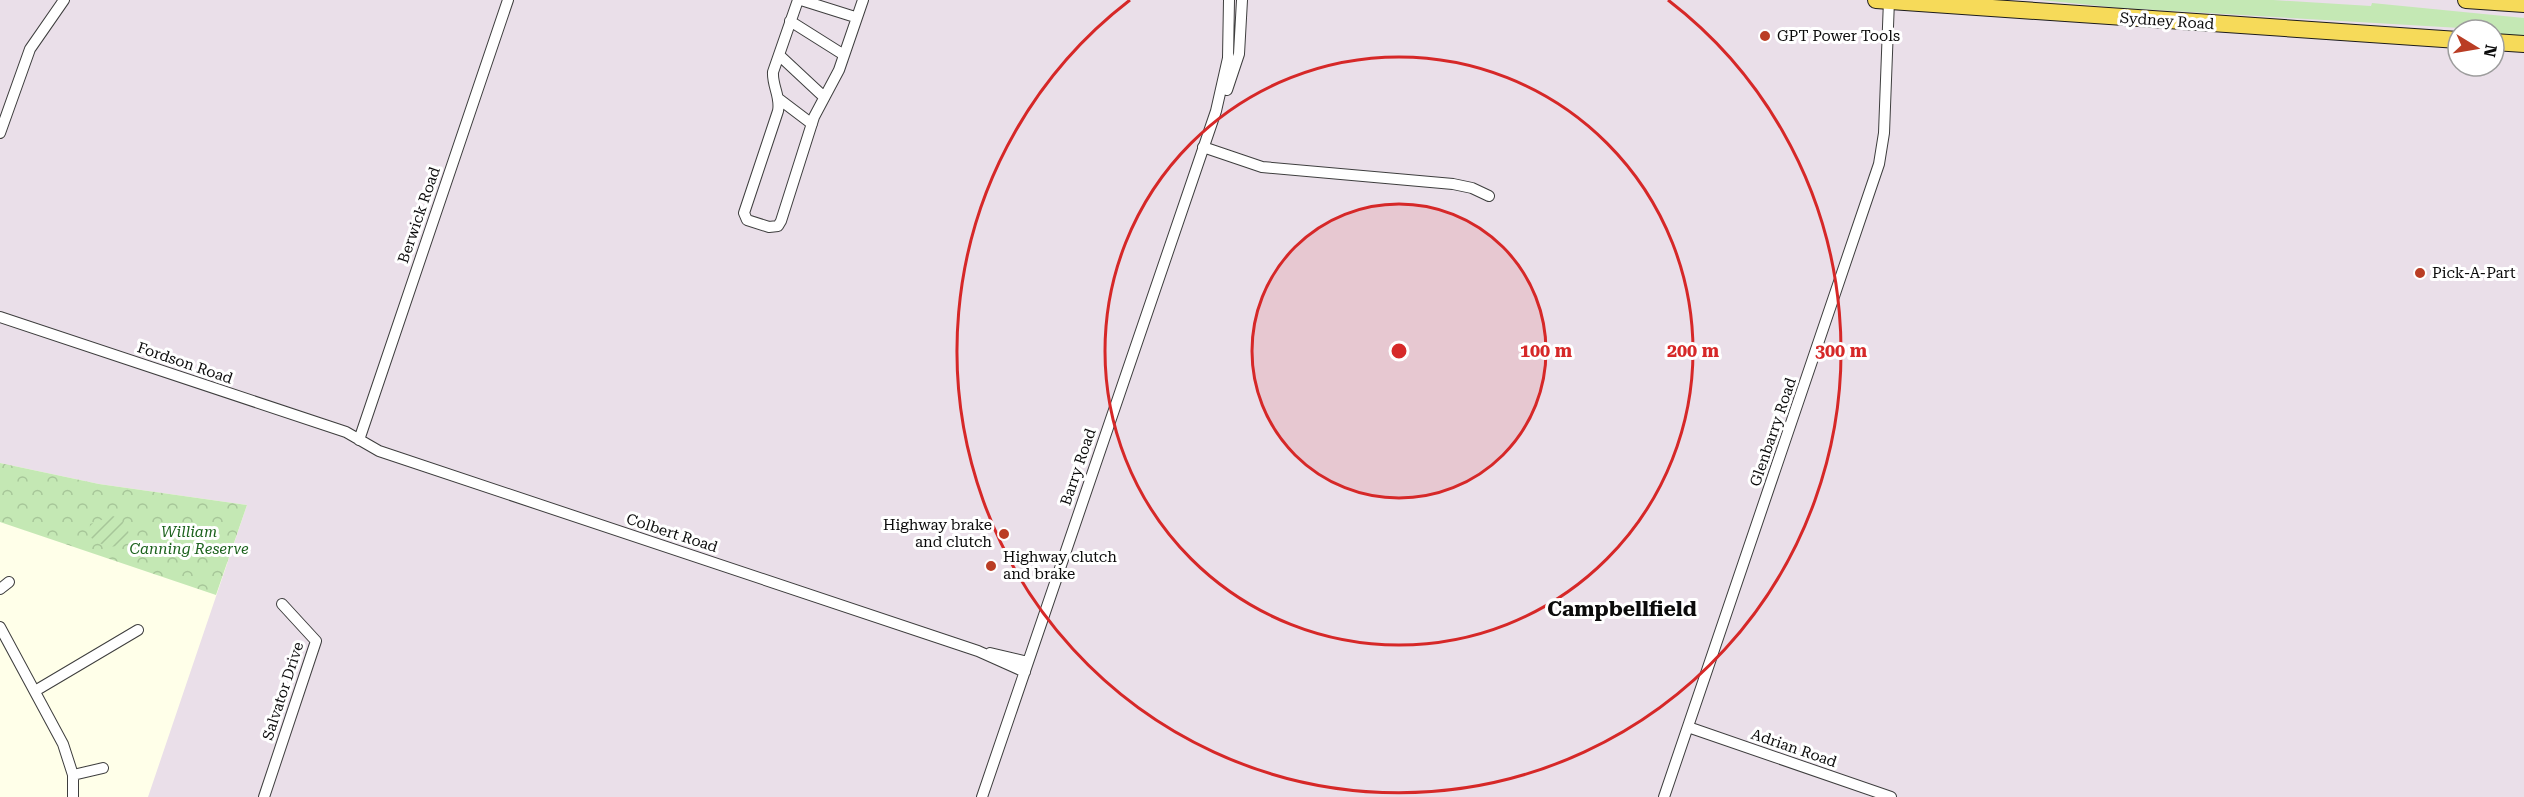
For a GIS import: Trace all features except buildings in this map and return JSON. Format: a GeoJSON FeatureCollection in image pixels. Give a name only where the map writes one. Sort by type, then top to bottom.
{"type":"FeatureCollection","features":[{"type":"Feature","properties":{"kind":"highway","name":"Sydney Road"},"geometry":{"type":"LineString","coordinates":[[1885,0],[2446,39]]}},
{"type":"Feature","properties":{"kind":"highway"},"geometry":{"type":"LineString","coordinates":[[2466,0],[2524,4]]}},
{"type":"Feature","properties":{"kind":"highway"},"geometry":{"type":"LineString","coordinates":[[2506,43],[2524,44]]}},
{"type":"Feature","properties":{"kind":"street"},"geometry":{"type":"LineString","coordinates":[[0,134],[30,49],[64,0]]}},
{"type":"Feature","properties":{"kind":"street","name":"Berwick Road"},"geometry":{"type":"LineString","coordinates":[[359,440],[508,0]]}},
{"type":"Feature","properties":{"kind":"street"},"geometry":{"type":"LineString","coordinates":[[855,17],[800,0],[790,21],[772,80],[779,99],[776,119],[744,213],[747,220],[773,228],[780,223],[812,124],[824,97],[836,79],[855,17],[863,0]]}},
{"type":"Feature","properties":{"kind":"street","name":"Barry Road"},"geometry":{"type":"LineString","coordinates":[[1216,111],[1228,58],[1229,0]]}},
{"type":"Feature","properties":{"kind":"street","name":"Barry Road"},"geometry":{"type":"LineString","coordinates":[[982,797],[1203,147],[1216,111],[1232,78],[1239,54],[1242,0]]}},
{"type":"Feature","properties":{"kind":"street","name":"Glenbarry Road"},"geometry":{"type":"LineString","coordinates":[[1664,797],[1879,164],[1884,133],[1885,0]]}},
{"type":"Feature","properties":{"kind":"street"},"geometry":{"type":"LineString","coordinates":[[790,21],[844,55]]}},
{"type":"Feature","properties":{"kind":"street"},"geometry":{"type":"LineString","coordinates":[[778,56],[824,97]]}},
{"type":"Feature","properties":{"kind":"street"},"geometry":{"type":"LineString","coordinates":[[779,99],[812,124]]}},
{"type":"Feature","properties":{"kind":"street"},"geometry":{"type":"LineString","coordinates":[[1203,147],[1262,167],[1453,184],[1472,188],[1489,196]]}},
{"type":"Feature","properties":{"kind":"street","name":"Fordson Road"},"geometry":{"type":"LineString","coordinates":[[0,317],[346,432],[359,440]]}},
{"type":"Feature","properties":{"kind":"street","name":"Colbert Road"},"geometry":{"type":"LineString","coordinates":[[359,440],[390,455],[1027,667]]}},
{"type":"Feature","properties":{"kind":"street","name":"Salvator Drive"},"geometry":{"type":"LineString","coordinates":[[264,797],[316,641],[282,604]]}},
{"type":"Feature","properties":{"kind":"street"},"geometry":{"type":"LineString","coordinates":[[0,627],[63,744],[72,775],[73,797]]}},
{"type":"Feature","properties":{"kind":"street"},"geometry":{"type":"LineString","coordinates":[[35,691],[138,630]]}},
{"type":"Feature","properties":{"kind":"street","name":"Adrian Road"},"geometry":{"type":"LineString","coordinates":[[1688,727],[1891,797]]}},
{"type":"Feature","properties":{"kind":"street"},"geometry":{"type":"LineString","coordinates":[[72,775],[103,768]]}},
{"type":"Feature","properties":{"kind":"shaded area"},"geometry":{"type":"Polygon","coordinates":[[[0,0],[2524,0],[2524,797],[148,797],[247,505],[99,484],[0,463],[0,0]]]}},
{"type":"Feature","properties":{"kind":"green space"},"geometry":{"type":"Polygon","coordinates":[[[2040,0],[2273,0],[2371,6],[2372,3],[2524,18],[2524,35],[2506,35],[2506,18],[2446,18],[2446,27],[2121,8],[2040,0]]]}},
{"type":"Feature","properties":{"kind":"green space","name":"William Canning Reserve"},"geometry":{"type":"Polygon","coordinates":[[[0,463],[99,484],[247,505],[216,595],[0,522],[0,463]]]}},
{"type":"Feature","properties":{"kind":"green space"},"geometry":{"type":"Polygon","coordinates":[[[113,516],[126,526],[128,541],[118,546],[108,546],[89,536],[90,524],[113,516]]]}},
{"type":"Feature","properties":{"kind":"place","name":"GPT Power Tools"},"geometry":{"type":"Point","coordinates":[1765,36]}},
{"type":"Feature","properties":{"kind":"place","name":"Pick-A-Part"},"geometry":{"type":"Point","coordinates":[2420,273]}},
{"type":"Feature","properties":{"kind":"place","name":"Highway brake and clutch"},"geometry":{"type":"Point","coordinates":[1004,534]}},
{"type":"Feature","properties":{"kind":"place","name":"Highway clutch and brake"},"geometry":{"type":"Point","coordinates":[991,566]}},
{"type":"Feature","properties":{"kind":"district","name":"Campbellfield"},"geometry":{"type":"Point","coordinates":[1622,609]}}]}
